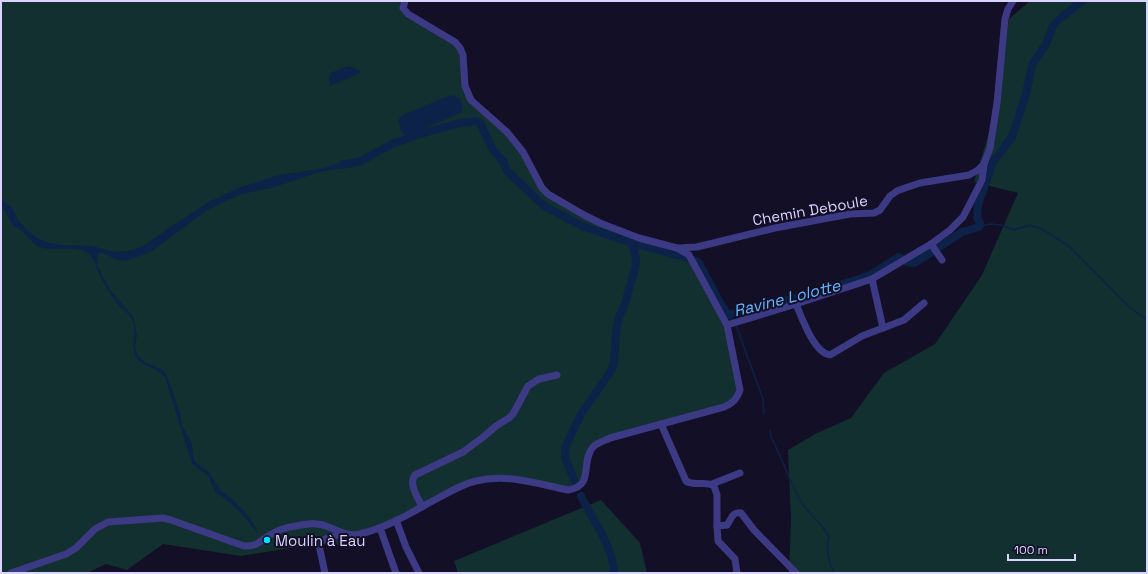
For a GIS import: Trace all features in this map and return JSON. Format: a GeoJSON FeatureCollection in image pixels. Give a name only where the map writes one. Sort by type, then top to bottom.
{"type":"FeatureCollection","features":[{"type":"Feature","properties":{"kind":"street"},"geometry":{"type":"LineString","coordinates":[[11,573],[66,554],[76,548],[95,529],[108,522],[121,520],[163,518],[244,546],[251,546],[273,533],[296,526],[319,524],[349,535],[380,528],[458,487],[476,481],[494,478],[520,479],[568,490],[575,489],[581,485],[584,479],[588,454],[596,444],[610,438],[724,407],[733,402],[738,396],[740,390],[727,325],[692,258],[687,252],[623,232],[584,215],[548,194],[542,188],[523,152],[511,137],[471,100],[464,86],[463,55],[460,48],[455,42],[408,14],[404,8],[405,1]]}},
{"type":"Feature","properties":{"kind":"street"},"geometry":{"type":"LineString","coordinates":[[727,325],[872,279],[930,244],[950,230],[963,217],[982,180],[984,164],[990,148],[1005,19],[1008,9],[1013,1]]}},
{"type":"Feature","properties":{"kind":"street","name":"Chemin Deboule"},"geometry":{"type":"LineString","coordinates":[[677,248],[698,247],[775,228],[850,214],[874,213],[880,210],[890,196],[897,191],[920,183],[969,175],[978,170],[984,164]]}},
{"type":"Feature","properties":{"kind":"street"},"geometry":{"type":"LineString","coordinates":[[930,244],[942,260]]}},
{"type":"Feature","properties":{"kind":"street"},"geometry":{"type":"LineString","coordinates":[[872,279],[883,328]]}},
{"type":"Feature","properties":{"kind":"street"},"geometry":{"type":"LineString","coordinates":[[796,304],[812,339],[818,347],[830,355],[855,340],[904,320],[924,303]]}},
{"type":"Feature","properties":{"kind":"street"},"geometry":{"type":"LineString","coordinates":[[422,507],[411,480],[414,475],[463,452],[496,426],[510,418],[528,386],[539,379],[557,375]]}},
{"type":"Feature","properties":{"kind":"street"},"geometry":{"type":"LineString","coordinates":[[660,424],[686,481],[693,485],[703,483],[712,484],[740,472]]}},
{"type":"Feature","properties":{"kind":"street"},"geometry":{"type":"LineString","coordinates":[[712,484],[717,495],[718,541],[735,559],[737,573]]}},
{"type":"Feature","properties":{"kind":"street"},"geometry":{"type":"LineString","coordinates":[[717,526],[727,525],[732,515],[738,512],[741,513],[754,530],[796,573]]}},
{"type":"Feature","properties":{"kind":"street"},"geometry":{"type":"LineString","coordinates":[[396,520],[406,547],[419,573]]}},
{"type":"Feature","properties":{"kind":"street"},"geometry":{"type":"LineString","coordinates":[[380,528],[396,573]]}},
{"type":"Feature","properties":{"kind":"street"},"geometry":{"type":"LineString","coordinates":[[325,573],[319,545],[321,541],[326,538],[343,534]]}},
{"type":"Feature","properties":{"kind":"green space"},"geometry":{"type":"Polygon","coordinates":[[[1,1],[405,1],[403,8],[460,48],[471,99],[507,132],[542,188],[584,215],[687,252],[727,325],[740,390],[733,402],[596,444],[578,488],[520,479],[476,481],[396,520],[358,534],[360,546],[315,544],[241,556],[163,544],[127,570],[106,564],[87,573],[1,573],[1,1]]]}},
{"type":"Feature","properties":{"kind":"green space"},"geometry":{"type":"Polygon","coordinates":[[[1030,1],[1147,1],[1147,573],[788,573],[791,519],[788,450],[815,434],[851,418],[884,373],[935,344],[982,275],[1018,193],[974,182],[998,103],[1009,19],[1030,1]]]}},
{"type":"Feature","properties":{"kind":"green space"},"geometry":{"type":"Polygon","coordinates":[[[601,500],[640,543],[647,573],[458,573],[454,561],[601,500]]]}},
{"type":"Feature","properties":{"kind":"water"},"geometry":{"type":"Polygon","coordinates":[[[349,66],[361,71],[360,73],[330,86],[329,78],[331,73],[349,66]]]}},
{"type":"Feature","properties":{"kind":"water"},"geometry":{"type":"Polygon","coordinates":[[[451,95],[459,98],[463,105],[462,112],[412,134],[407,135],[402,133],[398,121],[401,116],[451,95]]]}},
{"type":"Feature","properties":{"kind":"water"},"geometry":{"type":"Polygon","coordinates":[[[341,162],[352,164],[350,166],[316,173],[275,187],[242,194],[230,199],[206,211],[152,251],[140,256],[121,261],[107,254],[98,253],[97,265],[110,290],[134,318],[137,335],[135,346],[137,354],[146,363],[163,370],[166,374],[180,413],[182,425],[192,444],[194,460],[209,472],[220,490],[243,510],[253,523],[258,534],[241,513],[227,500],[215,492],[208,475],[192,464],[165,377],[158,371],[139,361],[136,357],[134,353],[133,321],[110,293],[90,255],[80,250],[52,249],[37,246],[23,232],[12,224],[1,206],[1,199],[13,209],[18,220],[27,230],[37,238],[49,243],[92,246],[114,252],[128,251],[143,246],[207,203],[238,188],[279,175],[320,169],[341,162]]]}},
{"type":"Feature","properties":{"kind":"waterway","name":"Ravine Lolotte"},"geometry":{"type":"LineString","coordinates":[[938,248],[962,232],[979,227],[980,223],[977,217],[978,205],[993,162],[1012,137],[1026,94],[1032,65],[1046,44],[1056,22],[1082,1]]}},
{"type":"Feature","properties":{"kind":"waterway"},"geometry":{"type":"LineString","coordinates":[[342,165],[361,161],[392,144],[420,134],[460,123],[476,121],[480,123],[493,150],[503,161],[507,171],[544,206],[582,226],[632,243],[688,258]]}},
{"type":"Feature","properties":{"kind":"waterway"},"geometry":{"type":"LineString","coordinates":[[979,227],[990,224],[1001,225],[1014,230],[1030,225],[1042,229],[1070,247],[1128,306],[1147,319]]}},
{"type":"Feature","properties":{"kind":"waterway"},"geometry":{"type":"LineString","coordinates":[[576,484],[566,460],[565,448],[581,414],[611,371],[614,363],[616,331],[619,317],[625,304],[635,268],[636,257],[632,243]]}},
{"type":"Feature","properties":{"kind":"waterway","name":"Ravine Lolotte"},"geometry":{"type":"LineString","coordinates":[[907,262],[914,263],[932,252]]}},
{"type":"Feature","properties":{"kind":"waterway","name":"Ravine Lolotte"},"geometry":{"type":"LineString","coordinates":[[696,261],[699,263],[728,315],[853,281],[870,275],[899,257],[901,258]]}},
{"type":"Feature","properties":{"kind":"waterway","name":"Ravine Lolotte"},"geometry":{"type":"LineString","coordinates":[[728,315],[732,320]]}},
{"type":"Feature","properties":{"kind":"waterway"},"geometry":{"type":"LineString","coordinates":[[736,325],[763,399],[764,414]]}},
{"type":"Feature","properties":{"kind":"waterway"},"geometry":{"type":"LineString","coordinates":[[770,430],[771,437],[800,500],[823,527],[829,537],[827,546],[828,555],[834,573]]}},
{"type":"Feature","properties":{"kind":"waterway"},"geometry":{"type":"LineString","coordinates":[[581,496],[602,534],[613,563],[614,573]]}},
{"type":"Feature","properties":{"kind":"place","name":"Moulin à Eau"},"geometry":{"type":"Point","coordinates":[267,540]}}]}
